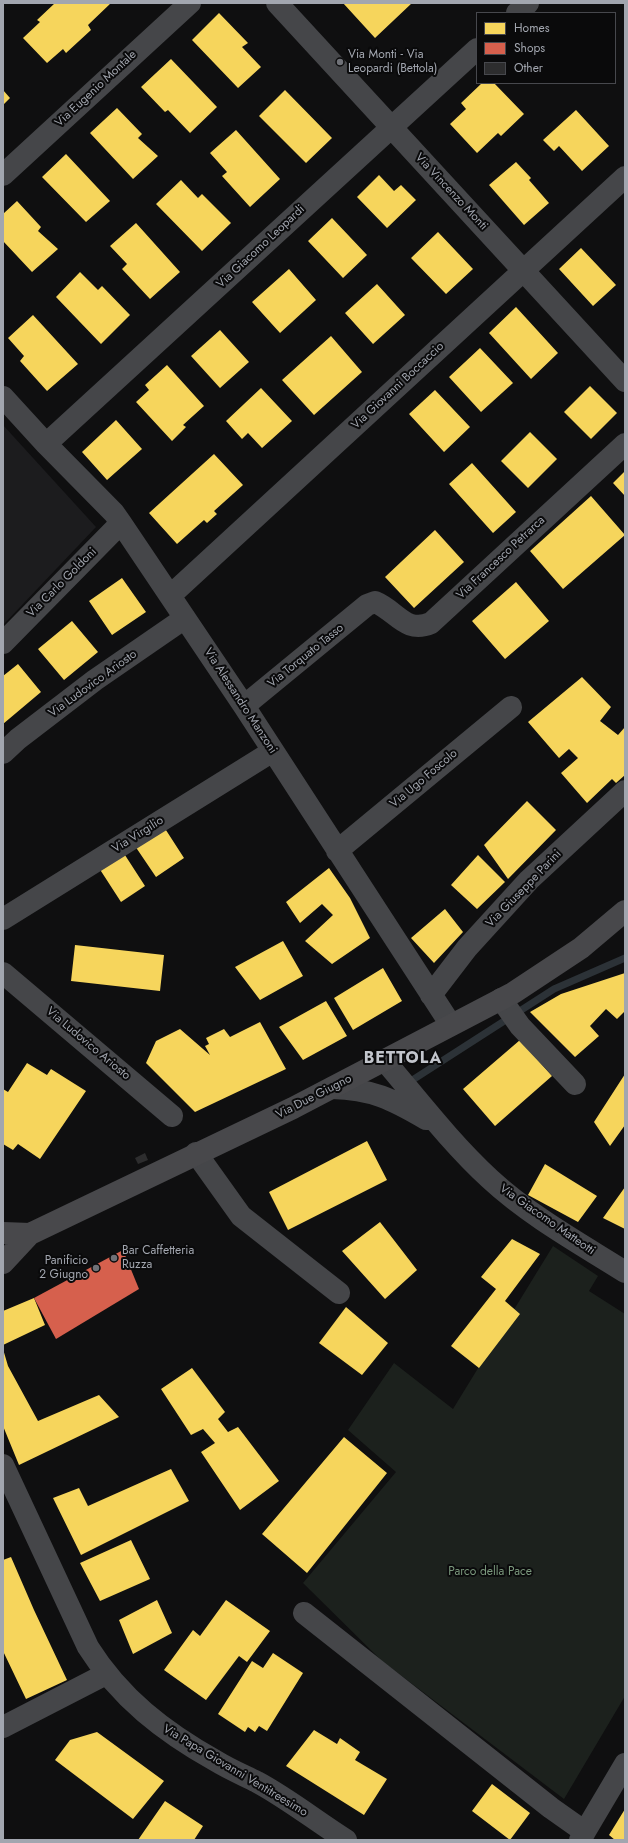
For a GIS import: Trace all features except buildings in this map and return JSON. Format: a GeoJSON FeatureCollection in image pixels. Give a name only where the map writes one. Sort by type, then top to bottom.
{"type":"FeatureCollection","features":[{"type":"Feature","properties":{"kind":"main road","name":"Via Due Giugno"},"geometry":{"type":"LineString","coordinates":[[30,1234],[332,1088],[451,1026],[509,1012],[530,983],[580,948],[625,911]]}},
{"type":"Feature","properties":{"kind":"main road"},"geometry":{"type":"LineString","coordinates":[[3,1234],[30,1234]]}},
{"type":"Feature","properties":{"kind":"main road"},"geometry":{"type":"LineString","coordinates":[[3,1264],[30,1234]]}},
{"type":"Feature","properties":{"kind":"street","name":"Via Eugenio Montale"},"geometry":{"type":"LineString","coordinates":[[3,175],[190,3]]}},
{"type":"Feature","properties":{"kind":"street","name":"Via Vincenzo Monti"},"geometry":{"type":"LineString","coordinates":[[277,3],[625,382]]}},
{"type":"Feature","properties":{"kind":"street"},"geometry":{"type":"LineString","coordinates":[[518,12],[528,3]]}},
{"type":"Feature","properties":{"kind":"street","name":"Via Giacomo Leopardi"},"geometry":{"type":"LineString","coordinates":[[46,444],[476,50]]}},
{"type":"Feature","properties":{"kind":"street","name":"Via Giovanni Boccaccio"},"geometry":{"type":"LineString","coordinates":[[171,595],[625,177]]}},
{"type":"Feature","properties":{"kind":"street","name":"Via Alessandro Manzoni"},"geometry":{"type":"LineString","coordinates":[[3,397],[122,523],[244,706],[451,1026]]}},
{"type":"Feature","properties":{"kind":"street","name":"Via Francesco Petrarca"},"geometry":{"type":"LineString","coordinates":[[367,605],[375,602],[384,606],[414,627],[422,627],[431,623],[625,444]]}},
{"type":"Feature","properties":{"kind":"street","name":"Via Carlo Goldoni"},"geometry":{"type":"LineString","coordinates":[[3,643],[122,523]]}},
{"type":"Feature","properties":{"kind":"street","name":"Via Torquato Tasso"},"geometry":{"type":"LineString","coordinates":[[244,706],[367,605]]}},
{"type":"Feature","properties":{"kind":"street","name":"Via Ludovico Ariosto"},"geometry":{"type":"LineString","coordinates":[[3,753],[18,739],[95,680],[185,618]]}},
{"type":"Feature","properties":{"kind":"street","name":"Via Ugo Foscolo"},"geometry":{"type":"LineString","coordinates":[[337,850],[511,707]]}},
{"type":"Feature","properties":{"kind":"street","name":"Via Virgilio"},"geometry":{"type":"LineString","coordinates":[[3,919],[273,751]]}},
{"type":"Feature","properties":{"kind":"street","name":"Via Giuseppe Parini"},"geometry":{"type":"LineString","coordinates":[[431,995],[467,948],[529,880],[625,790]]}},
{"type":"Feature","properties":{"kind":"street","name":"Via Ludovico Ariosto"},"geometry":{"type":"LineString","coordinates":[[3,973],[172,1116]]}},
{"type":"Feature","properties":{"kind":"street"},"geometry":{"type":"LineString","coordinates":[[509,1012],[575,1084]]}},
{"type":"Feature","properties":{"kind":"street","name":"Via Giacomo Matteotti"},"geometry":{"type":"LineString","coordinates":[[385,1061],[441,1128],[489,1179],[553,1227],[625,1272]]}},
{"type":"Feature","properties":{"kind":"street","name":"Via Giacomo Matteotti"},"geometry":{"type":"LineString","coordinates":[[332,1088],[372,1092],[400,1103],[441,1128]]}},
{"type":"Feature","properties":{"kind":"street"},"geometry":{"type":"LineString","coordinates":[[196,1153],[241,1216],[340,1293]]}},
{"type":"Feature","properties":{"kind":"street","name":"Via Papa Giovanni Ventitreesimo"},"geometry":{"type":"LineString","coordinates":[[3,1465],[88,1646],[106,1674],[140,1710],[157,1724],[216,1762],[258,1782],[346,1840]]}},
{"type":"Feature","properties":{"kind":"street"},"geometry":{"type":"LineString","coordinates":[[304,1613],[551,1808],[582,1836],[625,1764]]}},
{"type":"Feature","properties":{"kind":"street"},"geometry":{"type":"LineString","coordinates":[[3,1727],[106,1674]]}},
{"type":"Feature","properties":{"kind":"shaded area"},"geometry":{"type":"Polygon","coordinates":[[[3,425],[96,527],[3,625],[3,425]]]}},
{"type":"Feature","properties":{"kind":"green space","name":"Parco della Pace"},"geometry":{"type":"Polygon","coordinates":[[[553,1246],[598,1276],[589,1291],[625,1314],[625,1696],[564,1799],[382,1661],[303,1583],[396,1472],[348,1430],[394,1363],[453,1409],[553,1246]]]}},
{"type":"Feature","properties":{"kind":"waterway"},"geometry":{"type":"LineString","coordinates":[[414,1079],[554,989],[625,958]]}},
{"type":"Feature","properties":{"kind":"place","name":"Via Monti - Via Leopardi (Bettola)"},"geometry":{"type":"Point","coordinates":[340,62]}},
{"type":"Feature","properties":{"kind":"place","name":"Bar Caffetteria Ruzza"},"geometry":{"type":"Point","coordinates":[114,1258]}},
{"type":"Feature","properties":{"kind":"place","name":"Panificio 2 Giugno"},"geometry":{"type":"Point","coordinates":[96,1268]}},
{"type":"Feature","properties":{"kind":"district","name":"BETTOLA"},"geometry":{"type":"Point","coordinates":[403,1059]}}]}
